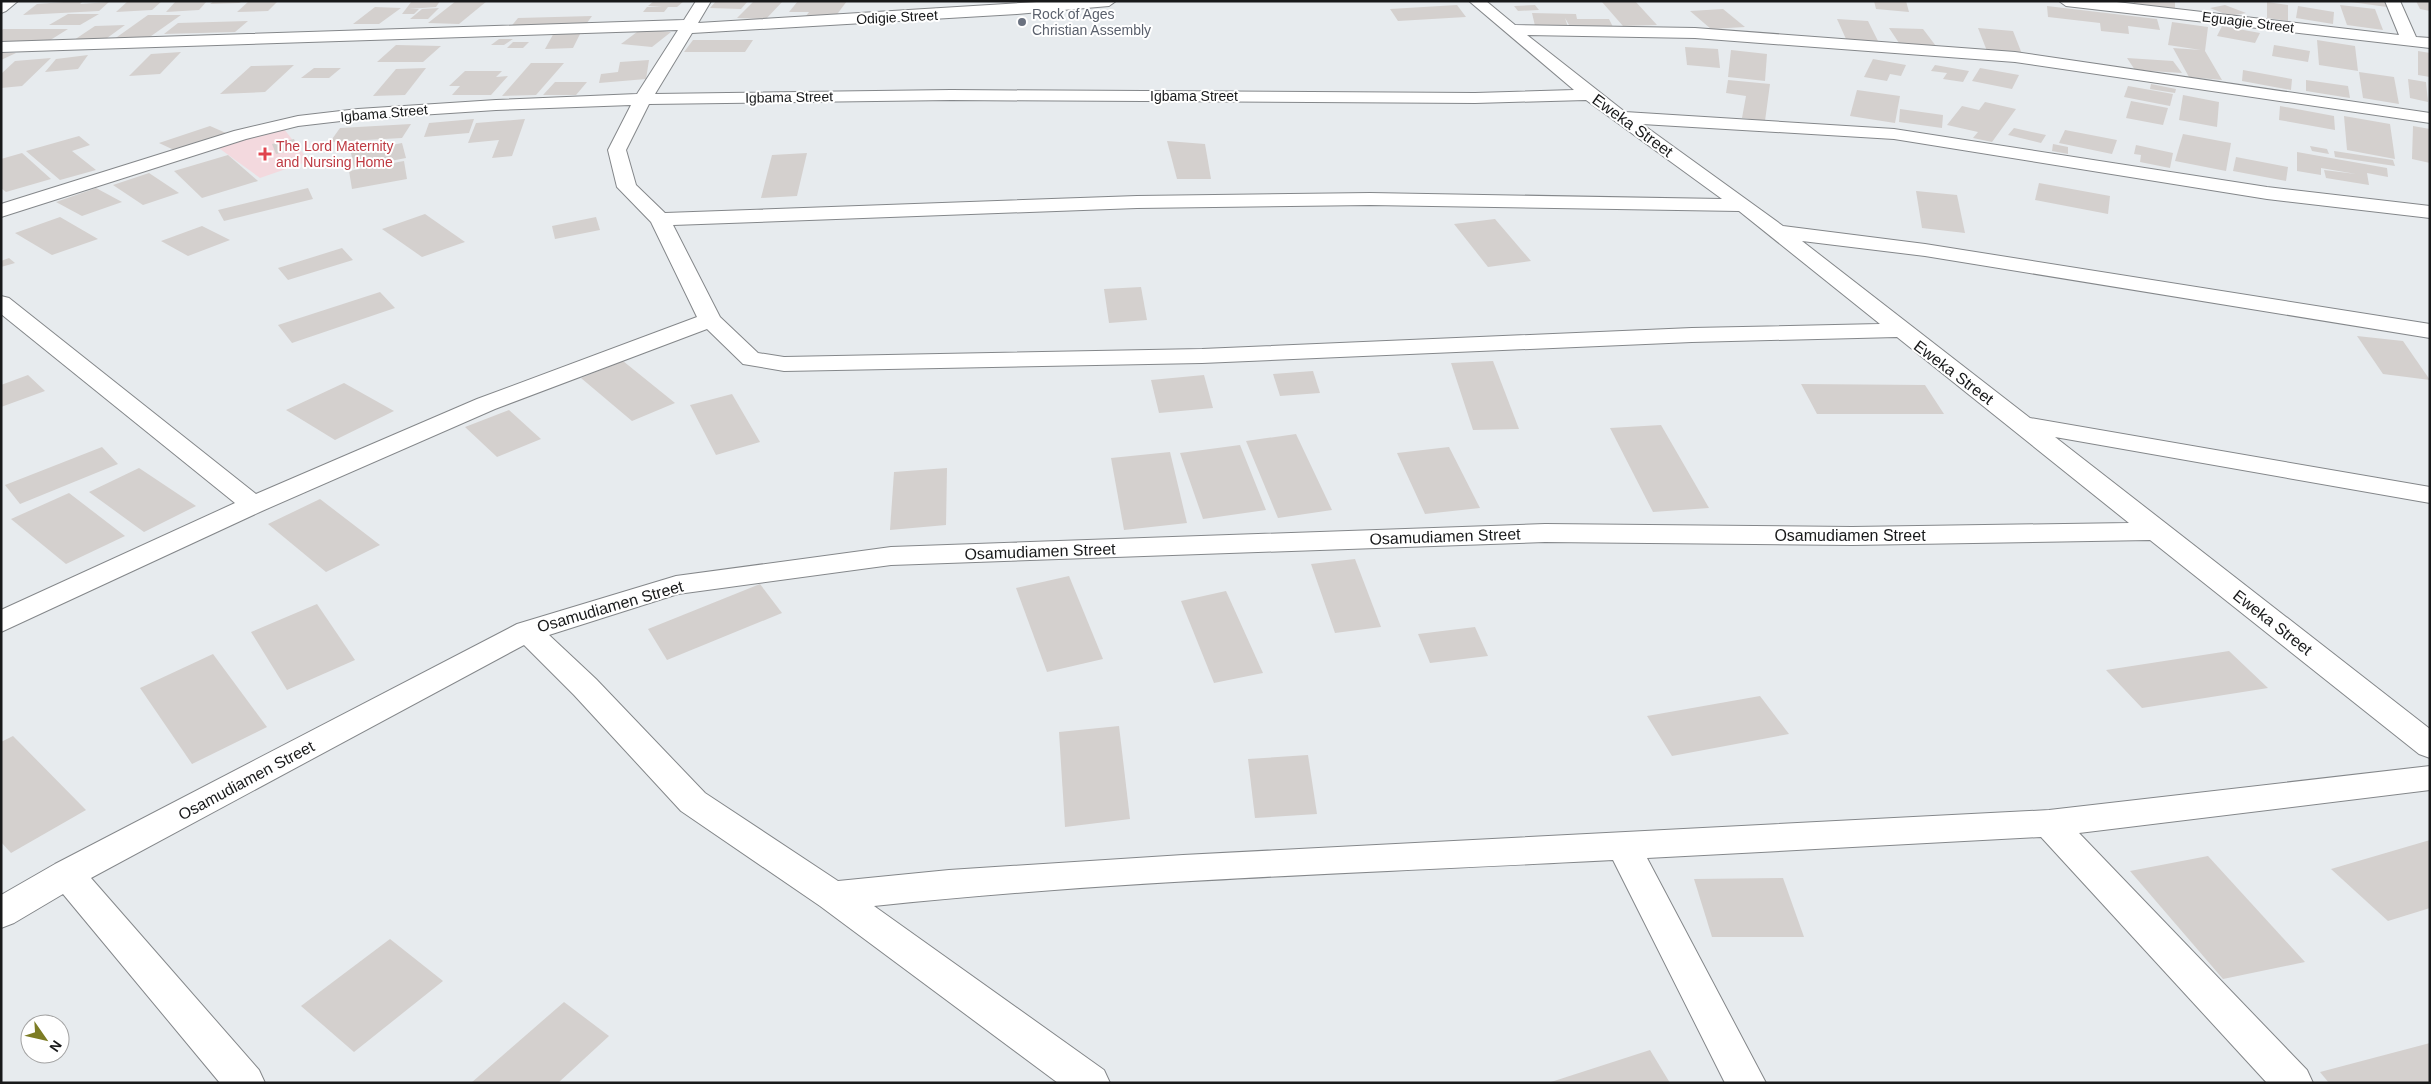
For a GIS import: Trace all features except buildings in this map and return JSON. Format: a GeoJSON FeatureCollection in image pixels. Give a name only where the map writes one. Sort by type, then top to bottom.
{"type":"FeatureCollection","features":[{"type":"Feature","properties":{"kind":"street"},"geometry":{"type":"LineString","coordinates":[[1,8],[11,1]]}},
{"type":"Feature","properties":{"kind":"street"},"geometry":{"type":"LineString","coordinates":[[704,1],[643,99],[617,150],[627,187],[660,219],[710,320],[751,359],[784,364],[1202,356],[1672,336],[1899,330]]}},
{"type":"Feature","properties":{"kind":"street","name":"Odigie Street"},"geometry":{"type":"LineString","coordinates":[[1,47],[687,27],[1017,9],[1109,1]]}},
{"type":"Feature","properties":{"kind":"street","name":"Eweka Street"},"geometry":{"type":"LineString","coordinates":[[1476,1],[1514,30],[1590,95],[1744,205],[1899,330],[2024,424],[2430,746]]}},
{"type":"Feature","properties":{"kind":"street","name":"Eguagie Street"},"geometry":{"type":"LineString","coordinates":[[2066,1],[2179,8],[2430,43]]}},
{"type":"Feature","properties":{"kind":"street"},"geometry":{"type":"LineString","coordinates":[[2392,1],[2410,41]]}},
{"type":"Feature","properties":{"kind":"street"},"geometry":{"type":"LineString","coordinates":[[1514,30],[1695,33],[2015,57],[2430,118]]}},
{"type":"Feature","properties":{"kind":"street","name":"Igbama Street"},"geometry":{"type":"LineString","coordinates":[[1,211],[240,135],[298,121],[358,114],[496,105],[643,99],[951,95],[1475,98],[1590,95]]}},
{"type":"Feature","properties":{"kind":"street"},"geometry":{"type":"LineString","coordinates":[[1622,117],[1894,134],[2267,193],[2430,212]]}},
{"type":"Feature","properties":{"kind":"street"},"geometry":{"type":"LineString","coordinates":[[660,219],[1137,202],[1370,200],[1744,205]]}},
{"type":"Feature","properties":{"kind":"street"},"geometry":{"type":"LineString","coordinates":[[1775,231],[1925,250],[2430,331]]}},
{"type":"Feature","properties":{"kind":"street"},"geometry":{"type":"LineString","coordinates":[[1,303],[253,505]]}},
{"type":"Feature","properties":{"kind":"street"},"geometry":{"type":"LineString","coordinates":[[1,622],[253,505],[486,404],[710,320]]}},
{"type":"Feature","properties":{"kind":"street"},"geometry":{"type":"LineString","coordinates":[[2024,424],[2430,495]]}},
{"type":"Feature","properties":{"kind":"street","name":"Osamudiamen Street"},"geometry":{"type":"LineString","coordinates":[[1,913],[67,874],[527,631],[676,585],[891,556],[1545,533],[1852,536],[2158,531]]}},
{"type":"Feature","properties":{"kind":"street"},"geometry":{"type":"LineString","coordinates":[[527,631],[585,687],[693,802],[833,896],[1090,1083]]}},
{"type":"Feature","properties":{"kind":"street"},"geometry":{"type":"LineString","coordinates":[[833,896],[969,882],[2049,823],[2430,778]]}},
{"type":"Feature","properties":{"kind":"street"},"geometry":{"type":"LineString","coordinates":[[2049,823],[2293,1083]]}},
{"type":"Feature","properties":{"kind":"street"},"geometry":{"type":"LineString","coordinates":[[1624,847],[1746,1083]]}},
{"type":"Feature","properties":{"kind":"street"},"geometry":{"type":"LineString","coordinates":[[67,874],[245,1083]]}},
{"type":"Feature","properties":{"kind":"shaded area","name":"The Lord Maternity and Nursing Home"},"geometry":{"type":"Polygon","coordinates":[[[284,129],[309,161],[260,178],[216,146],[284,129]]]}},
{"type":"Feature","properties":{"kind":"place","name":"Rock of Ages Christian Assembly"},"geometry":{"type":"Point","coordinates":[1022,22]}},
{"type":"Feature","properties":{"kind":"place","name":"The Lord Maternity and Nursing Home"},"geometry":{"type":"Point","coordinates":[265,154]}}]}
